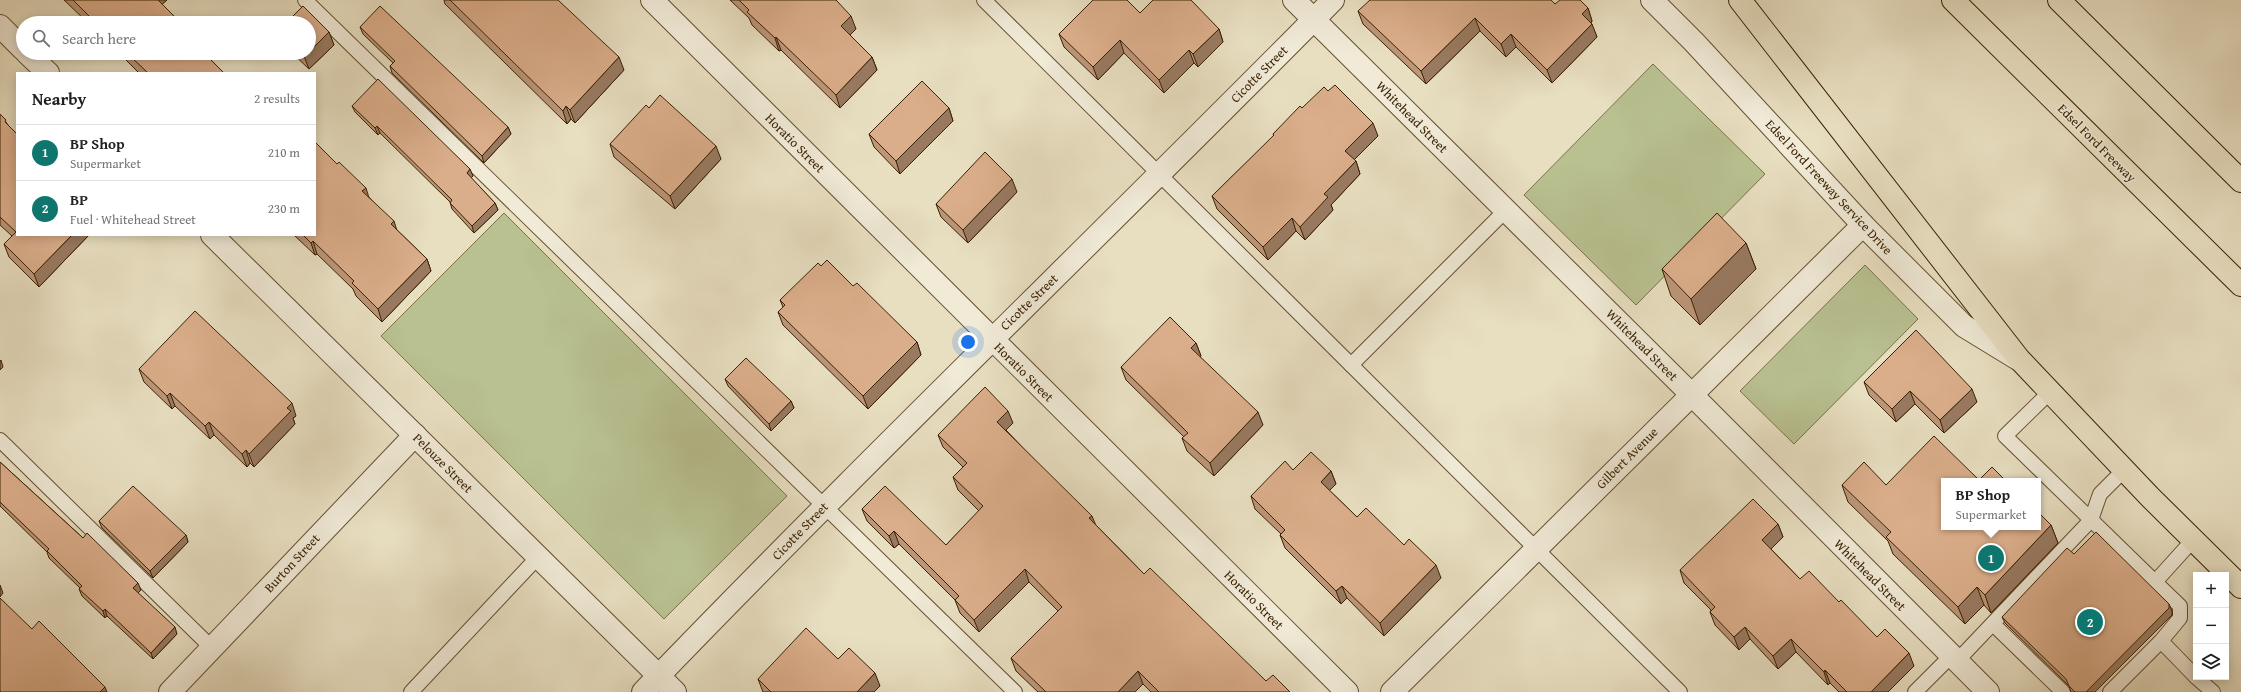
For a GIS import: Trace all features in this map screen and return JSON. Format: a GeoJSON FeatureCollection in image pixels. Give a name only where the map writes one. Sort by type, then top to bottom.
{"type":"FeatureCollection","features":[{"type":"Feature","properties":{"kind":"highway"},"geometry":{"type":"LineString","coordinates":[[1740,0],[2019,359],[2124,470],[2241,587]]}},
{"type":"Feature","properties":{"kind":"highway","name":"Edsel Ford Freeway"},"geometry":{"type":"LineString","coordinates":[[1953,0],[2241,286]]}},
{"type":"Feature","properties":{"kind":"highway"},"geometry":{"type":"LineString","coordinates":[[2059,0],[2241,181]]}},
{"type":"Feature","properties":{"kind":"street","name":"Whitehead Street"},"geometry":{"type":"LineString","coordinates":[[1294,0],[1691,394],[1988,692]]}},
{"type":"Feature","properties":{"kind":"street","name":"Cicotte Street"},"geometry":{"type":"LineString","coordinates":[[643,692],[825,505],[991,339],[1160,175],[1333,0]]}},
{"type":"Feature","properties":{"kind":"street","name":"Edsel Ford Freeway Service Drive"},"geometry":{"type":"LineString","coordinates":[[1652,0],[1694,42],[1862,224],[1964,326],[2019,359]]}},
{"type":"Feature","properties":{"kind":"street","name":"Horatio Street"},"geometry":{"type":"LineString","coordinates":[[655,1],[991,339],[1347,692]]}},
{"type":"Feature","properties":{"kind":"street"},"geometry":{"type":"LineString","coordinates":[[0,26],[16,42]]}},
{"type":"Feature","properties":{"kind":"street"},"geometry":{"type":"LineString","coordinates":[[35,60],[47,72]]}},
{"type":"Feature","properties":{"kind":"street","name":"Gilbert Avenue"},"geometry":{"type":"LineString","coordinates":[[1392,692],[1862,224]]}},
{"type":"Feature","properties":{"kind":"street","name":"Pelouze Street"},"geometry":{"type":"LineString","coordinates":[[213,236],[674,692]]}},
{"type":"Feature","properties":{"kind":"street","name":"Burton Street"},"geometry":{"type":"LineString","coordinates":[[170,692],[415,435]]}},
{"type":"Feature","properties":{"kind":"lane"},"geometry":{"type":"LineString","coordinates":[[305,0],[825,505],[1015,692]]}},
{"type":"Feature","properties":{"kind":"lane"},"geometry":{"type":"LineString","coordinates":[[984,0],[1680,692]]}},
{"type":"Feature","properties":{"kind":"lane"},"geometry":{"type":"LineString","coordinates":[[1351,365],[1506,210]]}},
{"type":"Feature","properties":{"kind":"lane"},"geometry":{"type":"LineString","coordinates":[[2050,392],[2005,436],[2180,606],[2180,618],[2116,690]]}},
{"type":"Feature","properties":{"kind":"lane"},"geometry":{"type":"LineString","coordinates":[[0,440],[212,648]]}},
{"type":"Feature","properties":{"kind":"lane"},"geometry":{"type":"LineString","coordinates":[[1915,692],[1993,624],[2091,520],[2100,494],[2124,470]]}},
{"type":"Feature","properties":{"kind":"lane"},"geometry":{"type":"LineString","coordinates":[[2155,582],[2193,540]]}},
{"type":"Feature","properties":{"kind":"lane"},"geometry":{"type":"LineString","coordinates":[[411,692],[538,558]]}},
{"type":"Feature","properties":{"kind":"lane"},"geometry":{"type":"LineString","coordinates":[[1993,624],[2063,692]]}},
{"type":"Feature","properties":{"kind":"lane"},"geometry":{"type":"LineString","coordinates":[[2161,641],[2193,674]]}},
{"type":"Feature","properties":{"kind":"lane"},"geometry":{"type":"LineString","coordinates":[[2199,680],[2213,692]]}},
{"type":"Feature","properties":{"kind":"green space"},"geometry":{"type":"Polygon","coordinates":[[[1653,64],[1765,174],[1636,305],[1524,195],[1653,64]]]}},
{"type":"Feature","properties":{"kind":"green space"},"geometry":{"type":"Polygon","coordinates":[[[504,213],[787,496],[664,619],[381,336],[504,213]]]}},
{"type":"Feature","properties":{"kind":"green space"},"geometry":{"type":"Polygon","coordinates":[[[1865,265],[1918,319],[1794,444],[1740,391],[1865,265]]]}},
{"type":"Feature","properties":{"kind":"building"},"geometry":{"type":"Polygon","coordinates":[[[73,0],[158,0],[174,16],[89,16],[73,0]]]}},
{"type":"Feature","properties":{"kind":"building"},"geometry":{"type":"Polygon","coordinates":[[[450,0],[558,0],[619,57],[570,110],[566,106],[563,111],[450,0]]]}},
{"type":"Feature","properties":{"kind":"building"},"geometry":{"type":"Polygon","coordinates":[[[739,0],[836,0],[851,16],[841,26],[872,57],[836,95],[776,37],[775,38],[747,12],[749,10],[739,0]]]}},
{"type":"Feature","properties":{"kind":"building"},"geometry":{"type":"Polygon","coordinates":[[[1093,0],[1127,0],[1140,13],[1153,0],[1191,0],[1219,29],[1193,54],[1189,50],[1159,80],[1120,40],[1093,67],[1059,34],[1093,0]]]}},
{"type":"Feature","properties":{"kind":"building"},"geometry":{"type":"Polygon","coordinates":[[[1370,0],[1551,0],[1555,4],[1560,0],[1580,0],[1588,8],[1582,14],[1592,24],[1547,70],[1511,34],[1501,44],[1475,18],[1421,71],[1358,11],[1370,0]]]}},
{"type":"Feature","properties":{"kind":"building"},"geometry":{"type":"Polygon","coordinates":[[[303,6],[313,16],[293,16],[303,6]]]}},
{"type":"Feature","properties":{"kind":"building"},"geometry":{"type":"Polygon","coordinates":[[[380,6],[508,127],[482,156],[390,66],[395,61],[360,27],[380,6]]]}},
{"type":"Feature","properties":{"kind":"building"},"geometry":{"type":"Polygon","coordinates":[[[316,19],[329,32],[316,45],[316,19]]]}},
{"type":"Feature","properties":{"kind":"building"},"geometry":{"type":"Polygon","coordinates":[[[134,60],[211,60],[223,72],[147,72],[134,60]]]}},
{"type":"Feature","properties":{"kind":"building"},"geometry":{"type":"Polygon","coordinates":[[[378,79],[470,169],[467,173],[495,203],[472,226],[450,203],[452,200],[377,126],[375,128],[352,106],[378,79]]]}},
{"type":"Feature","properties":{"kind":"building"},"geometry":{"type":"Polygon","coordinates":[[[922,81],[949,108],[896,161],[869,134],[922,81]]]}},
{"type":"Feature","properties":{"kind":"building"},"geometry":{"type":"Polygon","coordinates":[[[1335,85],[1373,123],[1345,151],[1356,161],[1324,194],[1328,197],[1300,227],[1292,218],[1263,247],[1212,196],[1274,135],[1273,134],[1300,106],[1302,108],[1324,87],[1328,91],[1335,85]]]}},
{"type":"Feature","properties":{"kind":"building"},"geometry":{"type":"Polygon","coordinates":[[[660,95],[716,146],[670,196],[610,144],[646,105],[649,108],[660,95]]]}},
{"type":"Feature","properties":{"kind":"building"},"geometry":{"type":"Polygon","coordinates":[[[0,114],[6,120],[5,122],[16,133],[16,232],[0,217],[0,114]]]}},
{"type":"Feature","properties":{"kind":"building"},"geometry":{"type":"Polygon","coordinates":[[[316,143],[337,164],[339,162],[366,188],[362,191],[394,221],[391,224],[427,259],[378,309],[352,283],[354,281],[313,241],[311,243],[304,236],[316,236],[316,143]]]}},
{"type":"Feature","properties":{"kind":"building"},"geometry":{"type":"Polygon","coordinates":[[[985,152],[1012,179],[963,230],[936,204],[985,152]]]}},
{"type":"Feature","properties":{"kind":"building"},"geometry":{"type":"Polygon","coordinates":[[[1717,213],[1746,243],[1691,299],[1662,269],[1717,213]]]}},
{"type":"Feature","properties":{"kind":"building"},"geometry":{"type":"Polygon","coordinates":[[[16,232],[16,236],[71,236],[34,274],[4,244],[16,232]]]}},
{"type":"Feature","properties":{"kind":"building"},"geometry":{"type":"Polygon","coordinates":[[[827,260],[853,286],[857,283],[917,342],[863,396],[778,312],[785,305],[780,300],[818,263],[821,266],[827,260]]]}},
{"type":"Feature","properties":{"kind":"building"},"geometry":{"type":"Polygon","coordinates":[[[195,311],[292,403],[287,408],[291,411],[249,454],[246,450],[242,454],[209,422],[205,426],[170,393],[167,396],[139,369],[195,311]]]}},
{"type":"Feature","properties":{"kind":"building"},"geometry":{"type":"Polygon","coordinates":[[[1170,317],[1196,343],[1191,348],[1258,412],[1210,463],[1182,438],[1188,433],[1121,367],[1170,317]]]}},
{"type":"Feature","properties":{"kind":"building"},"geometry":{"type":"Polygon","coordinates":[[[1916,330],[1972,389],[1940,420],[1910,391],[1892,409],[1864,382],[1916,330]]]}},
{"type":"Feature","properties":{"kind":"building"},"geometry":{"type":"Polygon","coordinates":[[[746,358],[791,401],[769,424],[725,379],[746,358]]]}},
{"type":"Feature","properties":{"kind":"building"},"geometry":{"type":"Polygon","coordinates":[[[985,387],[1008,411],[997,422],[1092,516],[1089,518],[1144,574],[1150,568],[1266,681],[1273,675],[1290,692],[1159,692],[1138,671],[1118,692],[1046,692],[1011,658],[1062,607],[1025,569],[974,620],[955,600],[959,596],[894,531],[889,536],[862,509],[885,486],[946,545],[983,506],[953,477],[967,463],[938,435],[985,387]]]}},
{"type":"Feature","properties":{"kind":"building"},"geometry":{"type":"Polygon","coordinates":[[[1934,436],[1977,478],[1941,478],[1941,530],[2041,530],[2041,515],[2051,525],[1985,595],[1977,587],[1958,607],[1886,537],[1891,532],[1842,485],[1864,462],[1886,485],[1934,436]]]}},
{"type":"Feature","properties":{"kind":"building"},"geometry":{"type":"Polygon","coordinates":[[[1311,452],[1331,471],[1321,482],[1357,517],[1366,508],[1404,545],[1409,539],[1436,565],[1380,623],[1342,586],[1336,591],[1280,535],[1285,530],[1251,496],[1285,461],[1293,470],[1311,452]]]}},
{"type":"Feature","properties":{"kind":"building"},"geometry":{"type":"Polygon","coordinates":[[[0,462],[83,538],[87,533],[138,583],[133,588],[175,627],[151,653],[105,609],[103,611],[79,589],[82,586],[47,551],[49,549],[0,502],[0,462]]]}},
{"type":"Feature","properties":{"kind":"building"},"geometry":{"type":"Polygon","coordinates":[[[1992,467],[2003,478],[1981,478],[1992,467]]]}},
{"type":"Feature","properties":{"kind":"building"},"geometry":{"type":"Polygon","coordinates":[[[133,486],[186,535],[150,571],[99,521],[133,486]]]}},
{"type":"Feature","properties":{"kind":"building"},"geometry":{"type":"Polygon","coordinates":[[[1753,499],[1778,524],[1762,540],[1800,579],[1809,571],[1839,602],[1841,600],[1877,637],[1885,629],[1909,653],[1871,692],[1847,692],[1825,670],[1824,672],[1791,639],[1773,656],[1745,627],[1734,637],[1710,612],[1715,607],[1680,570],[1753,499]]]}},
{"type":"Feature","properties":{"kind":"building"},"geometry":{"type":"Polygon","coordinates":[[[2096,532],[2169,604],[2169,608],[2086,692],[2075,692],[2069,686],[2066,679],[2002,617],[2067,548],[2074,554],[2096,532]]]}},
{"type":"Feature","properties":{"kind":"building"},"geometry":{"type":"Polygon","coordinates":[[[0,598],[32,629],[39,621],[105,687],[100,692],[1,692],[0,598]]]}},
{"type":"Feature","properties":{"kind":"building"},"geometry":{"type":"Polygon","coordinates":[[[806,628],[838,659],[849,648],[875,673],[857,692],[771,692],[758,679],[806,628]]]}},
{"type":"Feature","properties":{"kind":"place","name":"BP Shop"},"geometry":{"type":"Point","coordinates":[1991,558]}},
{"type":"Feature","properties":{"kind":"place","name":"BP"},"geometry":{"type":"Point","coordinates":[2090,622]}}]}
